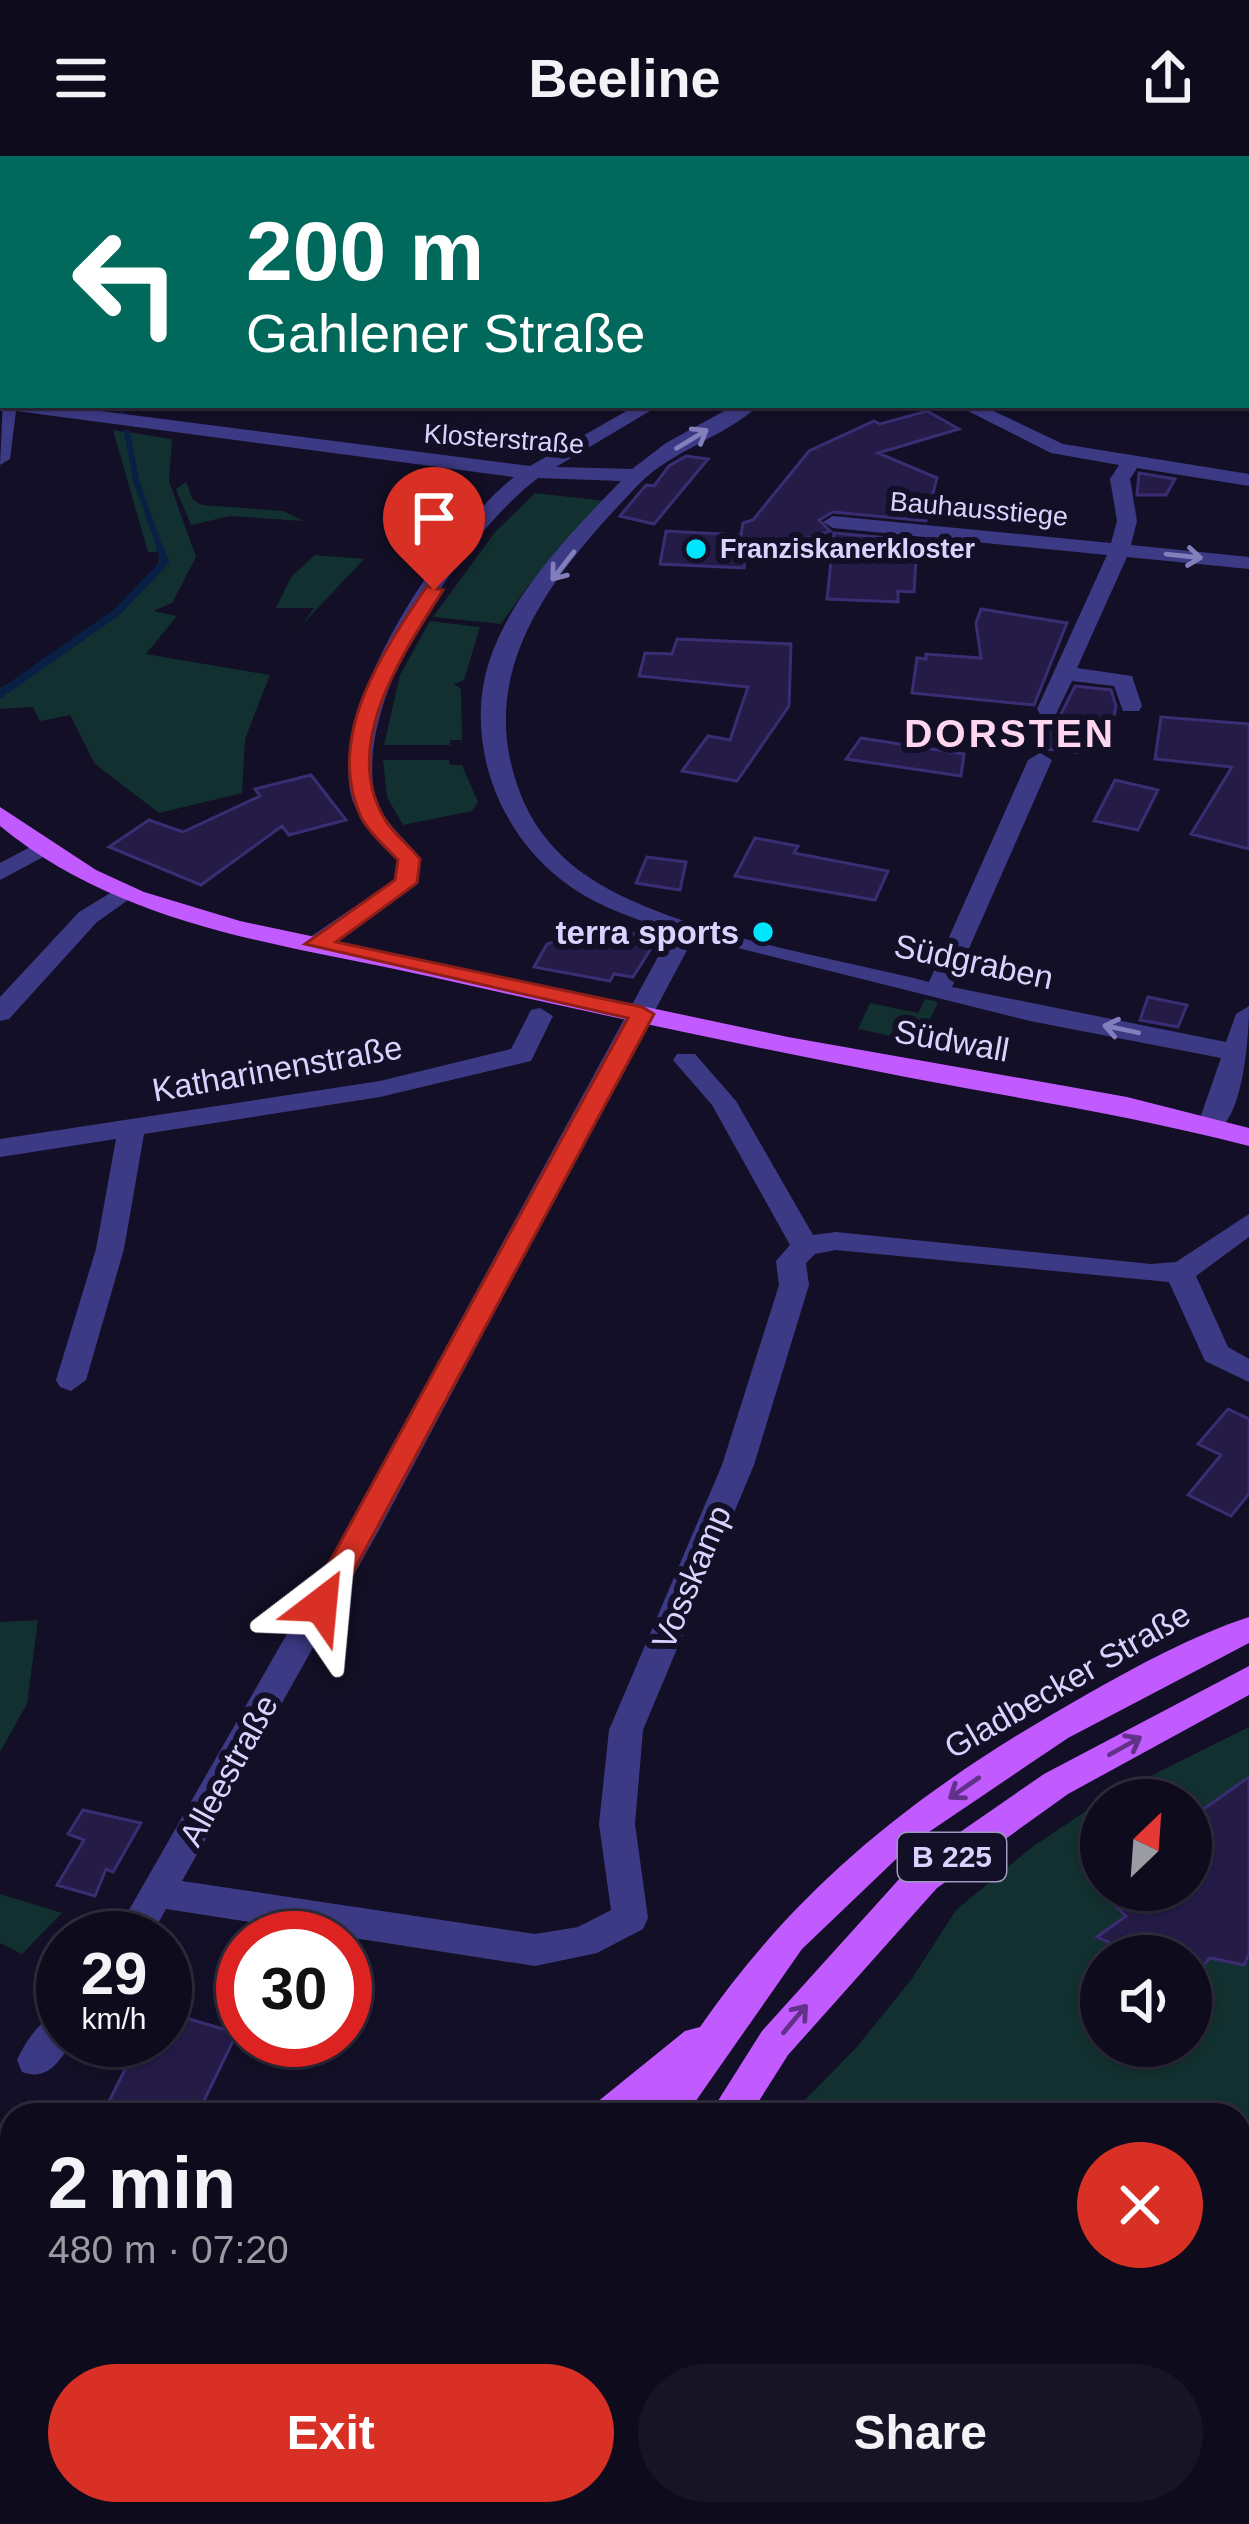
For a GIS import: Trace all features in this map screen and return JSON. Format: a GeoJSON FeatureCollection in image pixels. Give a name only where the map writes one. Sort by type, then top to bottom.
{"type":"FeatureCollection","features":[{"type":"Feature","properties":{"kind":"main road","name":"Südwall"},"geometry":{"type":"LineString","coordinates":[[0,814],[38,850],[122,893],[216,924],[642,1014],[1212,1124],[1249,1137]]}},
{"type":"Feature","properties":{"kind":"main road","name":"Gladbecker Straße"},"geometry":{"type":"LineString","coordinates":[[730,2015],[807,1917],[885,1843],[1029,1743],[1219,1640],[1249,1630]]}},
{"type":"Feature","properties":{"kind":"main road","name":"B 225"},"geometry":{"type":"LineString","coordinates":[[736,2103],[776,2043],[924,1877],[1056,1784],[1249,1679]]}},
{"type":"Feature","properties":{"kind":"main road","name":"B 225"},"geometry":{"type":"LineString","coordinates":[[624,2103],[730,2015]]}},
{"type":"Feature","properties":{"kind":"main road"},"geometry":{"type":"LineString","coordinates":[[672,2103],[730,2015]]}},
{"type":"Feature","properties":{"kind":"street"},"geometry":{"type":"LineString","coordinates":[[0,459],[5,408]]}},
{"type":"Feature","properties":{"kind":"street","name":"Klosterstraße"},"geometry":{"type":"LineString","coordinates":[[35,408],[503,471],[636,475]]}},
{"type":"Feature","properties":{"kind":"street"},"geometry":{"type":"LineString","coordinates":[[316,944],[406,883],[409,859],[374,821],[362,789],[360,753],[372,700],[391,657],[452,562],[516,485],[645,408]]}},
{"type":"Feature","properties":{"kind":"street","name":"Südgraben"},"geometry":{"type":"LineString","coordinates":[[743,408],[636,475],[515,626],[497,689],[494,751],[519,821],[548,857],[580,883],[687,927],[937,992],[1242,1053]]}},
{"type":"Feature","properties":{"kind":"street"},"geometry":{"type":"LineString","coordinates":[[973,408],[1051,446],[1249,480]]}},
{"type":"Feature","properties":{"kind":"street"},"geometry":{"type":"LineString","coordinates":[[1048,709],[1120,549],[1127,521],[1120,479],[1130,463]]}},
{"type":"Feature","properties":{"kind":"street","name":"Bauhausstiege"},"geometry":{"type":"LineString","coordinates":[[833,522],[1249,563]]}},
{"type":"Feature","properties":{"kind":"street"},"geometry":{"type":"LineString","coordinates":[[1061,673],[1124,681],[1131,706]]}},
{"type":"Feature","properties":{"kind":"street"},"geometry":{"type":"LineString","coordinates":[[937,992],[1040,760]]}},
{"type":"Feature","properties":{"kind":"street"},"geometry":{"type":"LineString","coordinates":[[0,873],[38,850]]}},
{"type":"Feature","properties":{"kind":"street"},"geometry":{"type":"LineString","coordinates":[[0,1013],[88,917],[122,893]]}},
{"type":"Feature","properties":{"kind":"street","name":"Alleestraße"},"geometry":{"type":"LineString","coordinates":[[148,1911],[687,927]]}},
{"type":"Feature","properties":{"kind":"street"},"geometry":{"type":"LineString","coordinates":[[1212,1124],[1242,1053],[1249,1014]]}},
{"type":"Feature","properties":{"kind":"street","name":"Katharinenstraße"},"geometry":{"type":"LineString","coordinates":[[0,1148],[380,1089],[522,1055],[540,1016]]}},
{"type":"Feature","properties":{"kind":"street"},"geometry":{"type":"LineString","coordinates":[[686,1060],[707,1078],[783,1216],[806,1246],[836,1240],[1151,1274],[1179,1271],[1210,1256],[1249,1223]]}},
{"type":"Feature","properties":{"kind":"street"},"geometry":{"type":"LineString","coordinates":[[71,1380],[110,1249],[131,1131]]}},
{"type":"Feature","properties":{"kind":"street","name":"Vosskamp"},"geometry":{"type":"LineString","coordinates":[[630,1918],[617,1824],[626,1730],[738,1465],[794,1285],[791,1261],[806,1246]]}},
{"type":"Feature","properties":{"kind":"street"},"geometry":{"type":"LineString","coordinates":[[1179,1271],[1216,1354],[1249,1372]]}},
{"type":"Feature","properties":{"kind":"street","name":"Alleestraße"},"geometry":{"type":"LineString","coordinates":[[159,1893],[535,1950],[584,1942],[630,1918]]}},
{"type":"Feature","properties":{"kind":"green space"},"geometry":{"type":"Polygon","coordinates":[[[113,430],[172,439],[169,481],[196,557],[172,603],[153,611],[177,616],[146,654],[270,675],[245,739],[242,793],[159,813],[95,764],[70,715],[40,721],[33,707],[0,709],[0,688],[94,630],[139,591],[154,571],[161,552],[148,552],[113,430]]]}},
{"type":"Feature","properties":{"kind":"green space"},"geometry":{"type":"Polygon","coordinates":[[[186,482],[193,500],[202,505],[283,511],[303,521],[230,516],[191,525],[176,489],[186,482]]]}},
{"type":"Feature","properties":{"kind":"green space"},"geometry":{"type":"Polygon","coordinates":[[[535,493],[606,501],[528,586],[501,624],[433,617],[495,532],[535,493]]]}},
{"type":"Feature","properties":{"kind":"green space"},"geometry":{"type":"Polygon","coordinates":[[[315,555],[364,559],[302,625],[314,608],[276,608],[291,577],[315,555]]]}},
{"type":"Feature","properties":{"kind":"green space"},"geometry":{"type":"Polygon","coordinates":[[[430,621],[480,627],[464,680],[454,684],[461,689],[462,740],[450,740],[450,745],[384,745],[400,675],[430,621]]]}},
{"type":"Feature","properties":{"kind":"green space"},"geometry":{"type":"Polygon","coordinates":[[[383,760],[449,760],[450,765],[462,765],[478,802],[472,811],[403,825],[387,797],[383,760]]]}},
{"type":"Feature","properties":{"kind":"green space"},"geometry":{"type":"Polygon","coordinates":[[[925,999],[938,1002],[920,1042],[858,1029],[870,1003],[918,1013],[925,999]]]}},
{"type":"Feature","properties":{"kind":"green space"},"geometry":{"type":"Polygon","coordinates":[[[38,1620],[27,1704],[0,1752],[0,1622],[38,1620]]]}},
{"type":"Feature","properties":{"kind":"green space"},"geometry":{"type":"Polygon","coordinates":[[[1249,1727],[1249,1777],[1212,1803],[1212,1779],[1144,1779],[1249,1727]]]}},
{"type":"Feature","properties":{"kind":"green space"},"geometry":{"type":"Polygon","coordinates":[[[1080,1815],[1080,1911],[1121,1911],[1126,1916],[1099,1935],[1080,1935],[1080,2067],[1212,2067],[1212,1959],[1244,1965],[1249,1958],[1249,2103],[802,2103],[856,2048],[911,1980],[956,1910],[1032,1847],[1080,1815]]]}},
{"type":"Feature","properties":{"kind":"green space"},"geometry":{"type":"Polygon","coordinates":[[[0,1894],[55,1911],[36,1911],[36,1940],[22,1954],[0,1943],[0,1894]]]}},
{"type":"Feature","properties":{"kind":"building"},"geometry":{"type":"Polygon","coordinates":[[[927,411],[959,429],[878,453],[937,478],[926,521],[833,512],[819,520],[830,531],[745,558],[744,568],[660,564],[666,531],[741,535],[743,523],[753,520],[809,451],[874,421],[880,424],[927,411]]]}},
{"type":"Feature","properties":{"kind":"building"},"geometry":{"type":"Polygon","coordinates":[[[686,456],[708,459],[654,524],[620,516],[646,485],[654,486],[669,466],[686,456]]]}},
{"type":"Feature","properties":{"kind":"building"},"geometry":{"type":"Polygon","coordinates":[[[1139,473],[1175,479],[1166,495],[1137,495],[1139,473]]]}},
{"type":"Feature","properties":{"kind":"building"},"geometry":{"type":"Polygon","coordinates":[[[834,533],[921,541],[917,543],[914,592],[898,591],[898,602],[827,599],[834,533]]]}},
{"type":"Feature","properties":{"kind":"building"},"geometry":{"type":"Polygon","coordinates":[[[981,609],[1067,623],[1034,705],[912,693],[917,658],[926,659],[926,654],[981,658],[976,623],[981,609]]]}},
{"type":"Feature","properties":{"kind":"building"},"geometry":{"type":"Polygon","coordinates":[[[677,639],[791,644],[789,706],[737,781],[682,771],[708,736],[730,740],[748,687],[639,676],[645,653],[672,654],[677,639]]]}},
{"type":"Feature","properties":{"kind":"building"},"geometry":{"type":"Polygon","coordinates":[[[1075,686],[1111,690],[1116,706],[1113,722],[1082,718],[1077,752],[1045,749],[1047,727],[1060,716],[1075,686]]]}},
{"type":"Feature","properties":{"kind":"building"},"geometry":{"type":"Polygon","coordinates":[[[1161,717],[1249,724],[1249,849],[1191,834],[1232,767],[1155,759],[1161,717]]]}},
{"type":"Feature","properties":{"kind":"building"},"geometry":{"type":"Polygon","coordinates":[[[861,738],[964,754],[961,776],[846,759],[861,738]]]}},
{"type":"Feature","properties":{"kind":"building"},"geometry":{"type":"Polygon","coordinates":[[[311,775],[346,820],[289,835],[282,826],[201,885],[109,847],[149,820],[183,832],[260,796],[255,789],[311,775]]]}},
{"type":"Feature","properties":{"kind":"building"},"geometry":{"type":"Polygon","coordinates":[[[1115,780],[1158,790],[1138,830],[1094,821],[1115,780]]]}},
{"type":"Feature","properties":{"kind":"building"},"geometry":{"type":"Polygon","coordinates":[[[755,838],[798,846],[794,853],[888,871],[875,900],[735,876],[755,838]]]}},
{"type":"Feature","properties":{"kind":"building"},"geometry":{"type":"Polygon","coordinates":[[[647,857],[686,862],[680,890],[636,883],[647,857]]]}},
{"type":"Feature","properties":{"kind":"building"},"geometry":{"type":"Polygon","coordinates":[[[602,926],[657,939],[633,977],[614,974],[610,981],[534,967],[547,944],[570,937],[592,941],[602,926]]]}},
{"type":"Feature","properties":{"kind":"building"},"geometry":{"type":"Polygon","coordinates":[[[1148,997],[1187,1005],[1178,1027],[1140,1020],[1148,997]]]}},
{"type":"Feature","properties":{"kind":"building"},"geometry":{"type":"Polygon","coordinates":[[[1228,1409],[1249,1419],[1249,1494],[1231,1516],[1188,1495],[1221,1455],[1198,1444],[1228,1409]]]}},
{"type":"Feature","properties":{"kind":"building"},"geometry":{"type":"Polygon","coordinates":[[[1249,1777],[1249,1954],[1244,1965],[1212,1958],[1212,1935],[1100,1935],[1126,1916],[1121,1911],[1212,1911],[1212,1803],[1249,1777]]]}},
{"type":"Feature","properties":{"kind":"building"},"geometry":{"type":"Polygon","coordinates":[[[83,1810],[141,1823],[113,1872],[106,1869],[95,1896],[57,1885],[84,1840],[68,1834],[83,1810]]]}},
{"type":"Feature","properties":{"kind":"building"},"geometry":{"type":"Polygon","coordinates":[[[192,2020],[216,2027],[216,2067],[220,2067],[203,2103],[108,2103],[126,2067],[192,2067],[192,2020]]]}},
{"type":"Feature","properties":{"kind":"waterway"},"geometry":{"type":"LineString","coordinates":[[127,432],[136,480],[161,551]]}},
{"type":"Feature","properties":{"kind":"waterway"},"geometry":{"type":"LineString","coordinates":[[0,694],[117,612],[165,562],[160,548]]}},
{"type":"Feature","properties":{"kind":"place","name":"Franziskanerkloster"},"geometry":{"type":"Point","coordinates":[696,549]}},
{"type":"Feature","properties":{"kind":"place","name":"terra sports"},"geometry":{"type":"Point","coordinates":[763,932]}},
{"type":"Feature","properties":{"kind":"district","name":"DORSTEN"},"geometry":{"type":"Point","coordinates":[1010,733]}},
{"type":"Feature","properties":{"kind":"route"},"geometry":{"type":"LineString","coordinates":[[321,1605],[642,1014],[316,944],[406,883],[409,859],[374,821],[362,789],[360,753],[372,700],[391,657],[434,590]]}}]}
